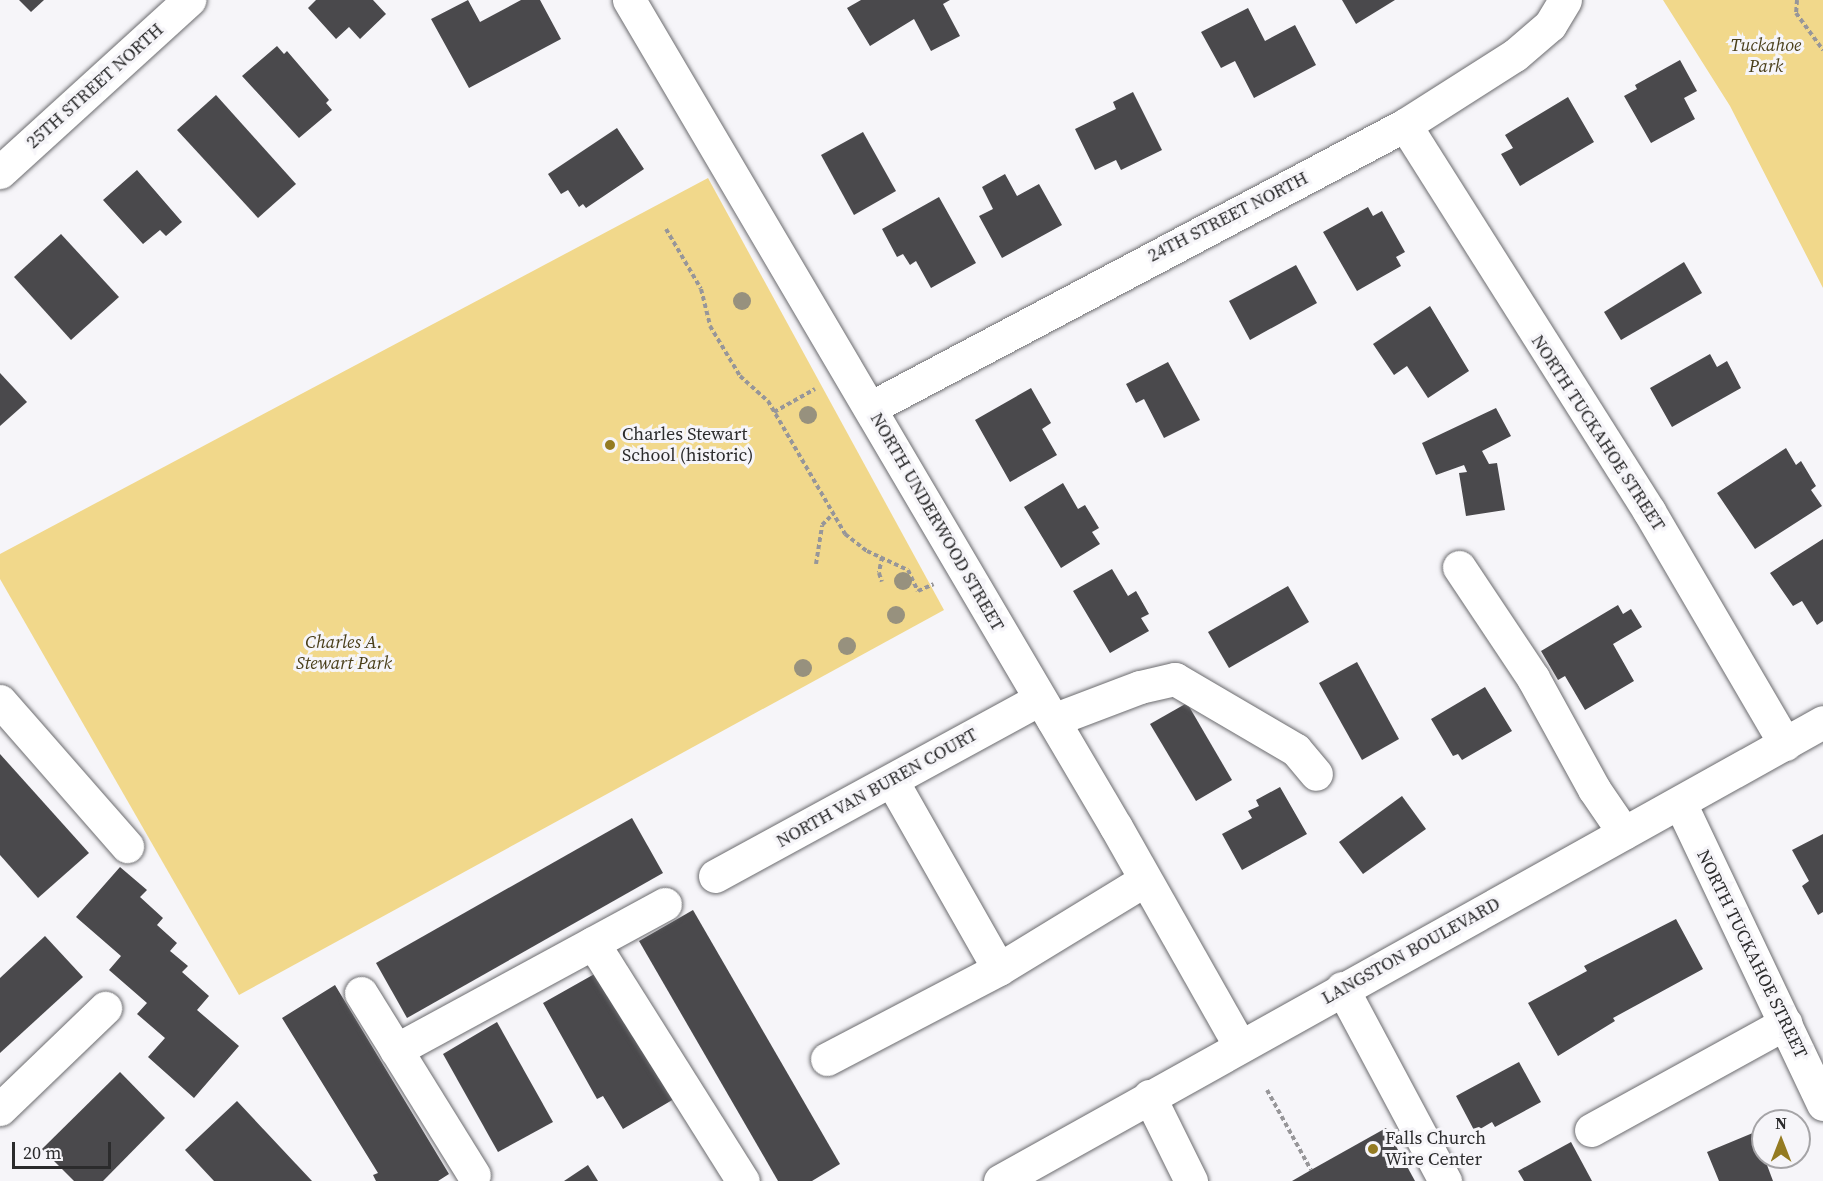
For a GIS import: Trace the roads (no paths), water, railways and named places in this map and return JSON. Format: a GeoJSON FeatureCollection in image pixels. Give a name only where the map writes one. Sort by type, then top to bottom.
{"type":"FeatureCollection","features":[{"type":"Feature","properties":{"kind":"street","name":"25TH STREET NORTH"},"geometry":{"type":"LineString","coordinates":[[0,172],[189,0]]}},
{"type":"Feature","properties":{"kind":"street","name":"NORTH UNDERWOOD STREET"},"geometry":{"type":"LineString","coordinates":[[629,0],[1146,880],[1240,1046]]}},
{"type":"Feature","properties":{"kind":"street","name":"24TH STREET NORTH"},"geometry":{"type":"LineString","coordinates":[[870,408],[1405,126],[1515,55],[1550,25],[1565,0]]}},
{"type":"Feature","properties":{"kind":"street","name":"NORTH TUCKAHOE STREET"},"geometry":{"type":"LineString","coordinates":[[1405,126],[1649,511],[1785,744]]}},
{"type":"Feature","properties":{"kind":"street"},"geometry":{"type":"LineString","coordinates":[[1459,567],[1533,678],[1594,789],[1624,833]]}},
{"type":"Feature","properties":{"kind":"street","name":"NORTH VAN BUREN COURT"},"geometry":{"type":"LineString","coordinates":[[715,876],[892,781],[1046,710],[1175,679],[1296,750],[1316,774]]}},
{"type":"Feature","properties":{"kind":"street"},"geometry":{"type":"LineString","coordinates":[[0,701],[127,846]]}},
{"type":"Feature","properties":{"kind":"street","name":"LANGSTON BOULEVARD"},"geometry":{"type":"LineString","coordinates":[[1000,1181],[1342,988],[1680,804],[1823,722]]}},
{"type":"Feature","properties":{"kind":"street"},"geometry":{"type":"LineString","coordinates":[[892,781],[999,969]]}},
{"type":"Feature","properties":{"kind":"street","name":"NORTH TUCKAHOE STREET"},"geometry":{"type":"LineString","coordinates":[[1680,804],[1823,1104]]}},
{"type":"Feature","properties":{"kind":"street"},"geometry":{"type":"LineString","coordinates":[[827,1059],[999,969],[1146,880]]}},
{"type":"Feature","properties":{"kind":"street"},"geometry":{"type":"LineString","coordinates":[[396,1050],[664,904]]}},
{"type":"Feature","properties":{"kind":"street"},"geometry":{"type":"LineString","coordinates":[[593,944],[743,1181]]}},
{"type":"Feature","properties":{"kind":"street"},"geometry":{"type":"LineString","coordinates":[[1342,988],[1445,1181]]}},
{"type":"Feature","properties":{"kind":"street"},"geometry":{"type":"LineString","coordinates":[[360,993],[474,1175]]}},
{"type":"Feature","properties":{"kind":"street"},"geometry":{"type":"LineString","coordinates":[[0,1109],[105,1008]]}},
{"type":"Feature","properties":{"kind":"street"},"geometry":{"type":"LineString","coordinates":[[1591,1130],[1786,1023]]}},
{"type":"Feature","properties":{"kind":"street"},"geometry":{"type":"LineString","coordinates":[[1149,1096],[1191,1181]]}},
{"type":"Feature","properties":{"kind":"place","name":"Charles Stewart School (historic)"},"geometry":{"type":"Point","coordinates":[610,445]}},
{"type":"Feature","properties":{"kind":"place","name":"Falls Church Wire Center"},"geometry":{"type":"Point","coordinates":[1373,1149]}},
{"type":"Feature","properties":{"kind":"park label","name":"Tuckahoe Park"},"geometry":{"type":"Point","coordinates":[1766,56]}},
{"type":"Feature","properties":{"kind":"park label","name":"Charles A. Stewart Park"},"geometry":{"type":"Point","coordinates":[344,653]}}]}
